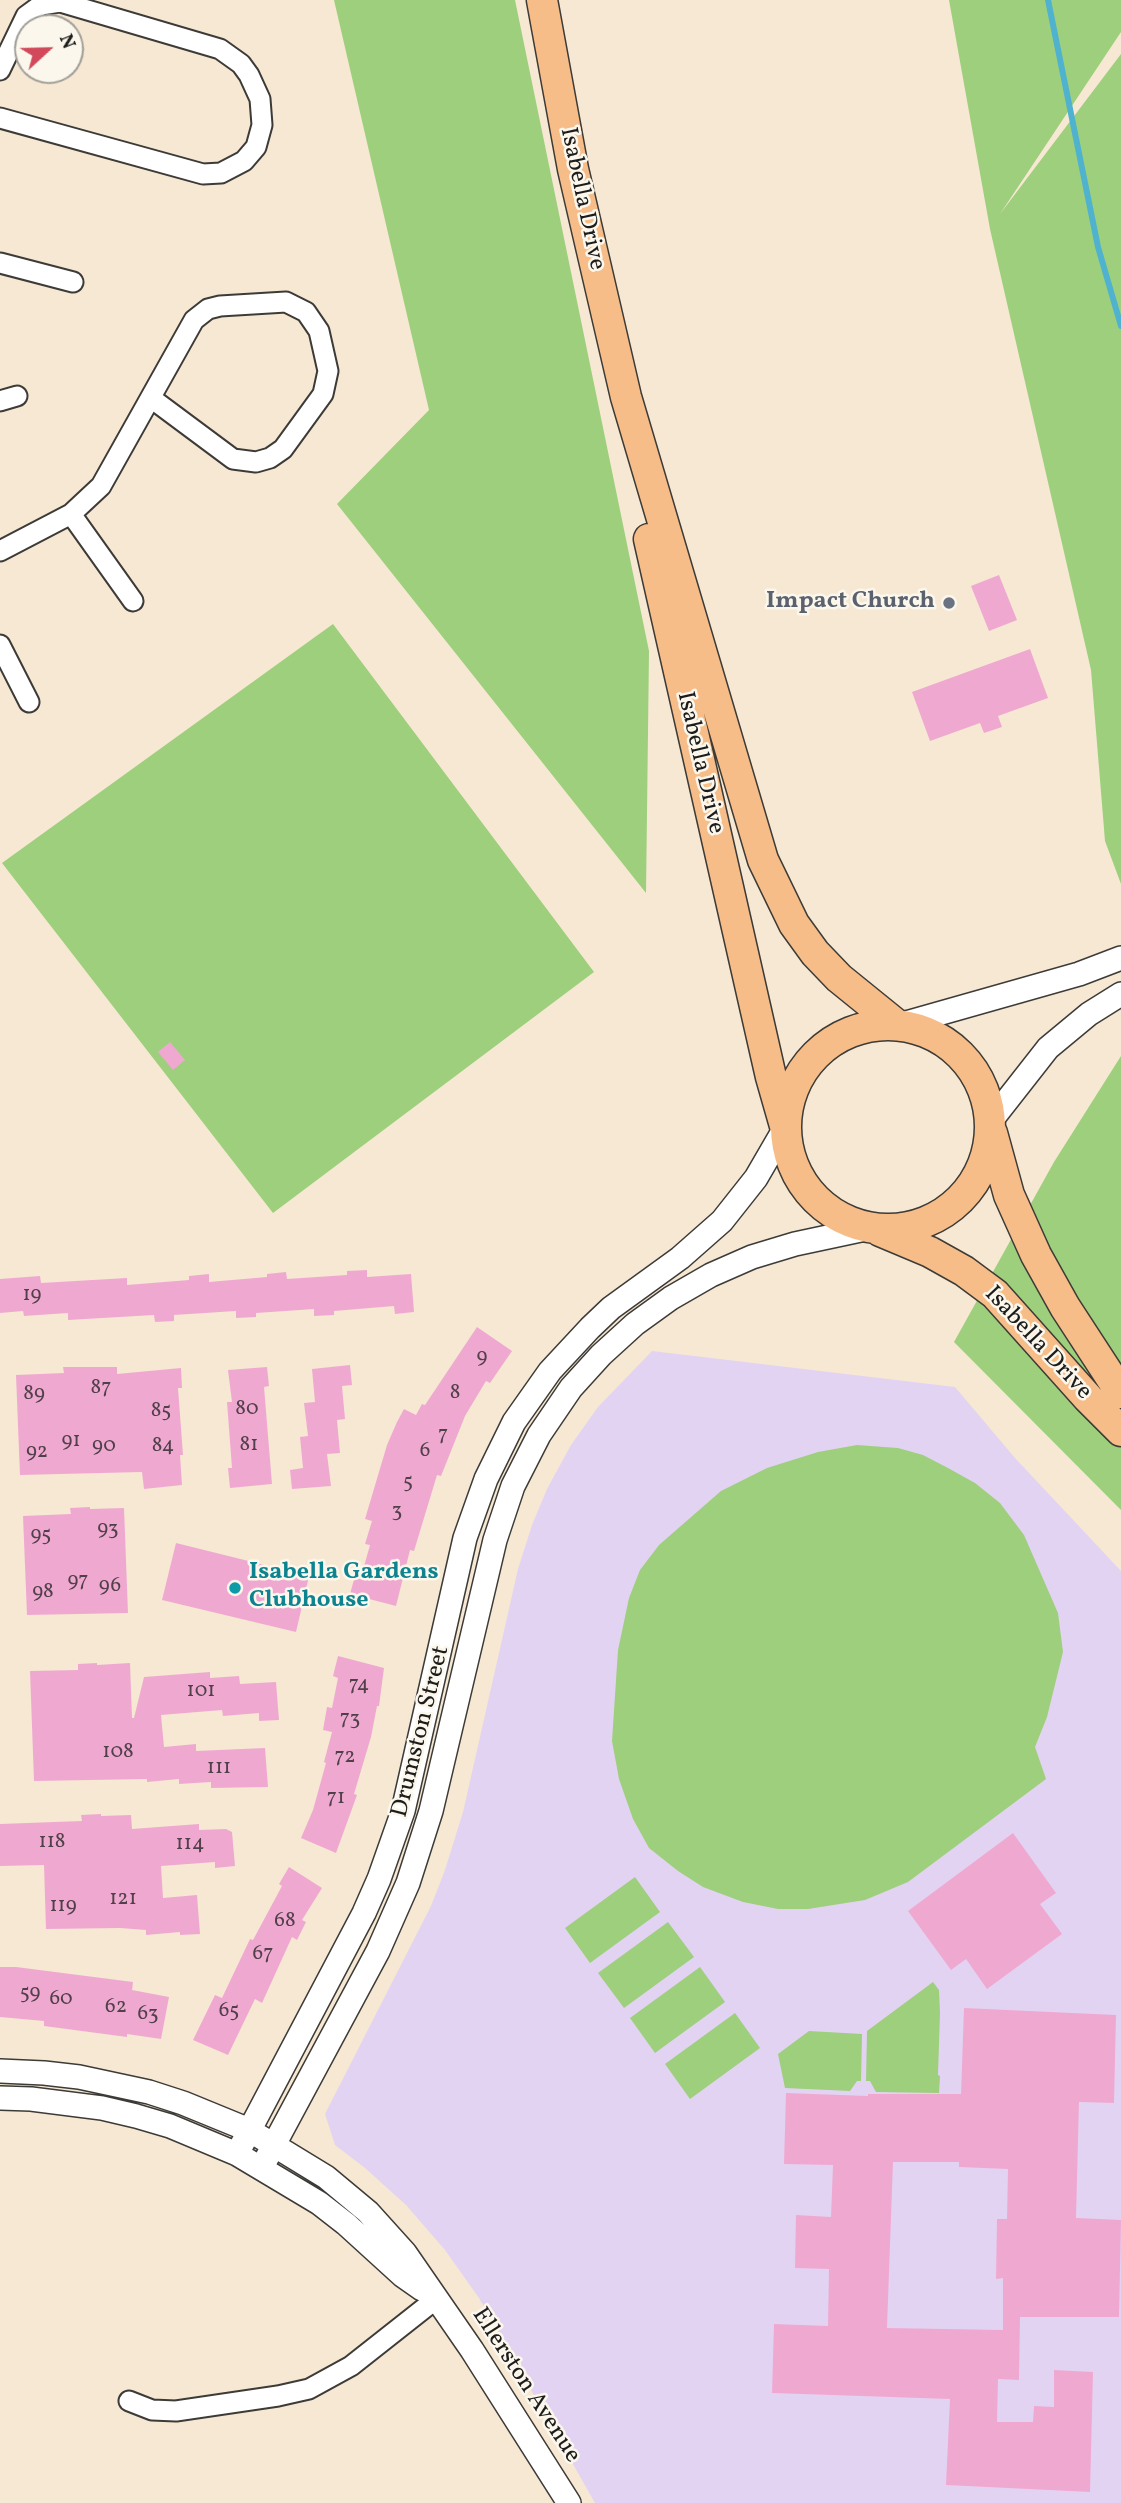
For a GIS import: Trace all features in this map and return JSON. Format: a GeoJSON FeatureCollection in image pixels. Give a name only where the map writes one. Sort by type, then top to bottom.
{"type":"FeatureCollection","features":[{"type":"Feature","properties":{"kind":"main road","name":"Isabella Drive"},"geometry":{"type":"LineString","coordinates":[[542,0],[573,169],[626,397],[763,860],[794,924],[815,953],[839,978],[898,1025]]}},
{"type":"Feature","properties":{"kind":"main road","name":"Isabella Drive"},"geometry":{"type":"LineString","coordinates":[[626,397],[650,542],[675,660],[771,1077],[785,1127]]}},
{"type":"Feature","properties":{"kind":"main road"},"geometry":{"type":"LineString","coordinates":[[870,1025],[898,1025],[922,1030],[938,1038],[966,1060],[984,1091],[990,1124],[985,1161],[972,1184],[955,1204],[925,1223],[891,1230],[871,1228],[839,1217],[811,1195],[792,1164],[785,1127],[791,1092],[799,1076],[822,1048],[836,1037],[853,1030],[870,1025]]}},
{"type":"Feature","properties":{"kind":"main road","name":"Isabella Drive"},"geometry":{"type":"LineString","coordinates":[[990,1124],[1009,1195],[1036,1255],[1065,1307],[1121,1392]]}},
{"type":"Feature","properties":{"kind":"main road","name":"Isabella Drive"},"geometry":{"type":"LineString","coordinates":[[871,1228],[930,1252],[964,1271],[995,1294],[1121,1431]]}},
{"type":"Feature","properties":{"kind":"street"},"geometry":{"type":"LineString","coordinates":[[0,70],[26,16],[41,5],[60,2],[220,49],[241,64],[249,75],[260,99],[262,125],[256,147],[244,161],[221,173],[203,174],[0,118]]}},
{"type":"Feature","properties":{"kind":"street"},"geometry":{"type":"LineString","coordinates":[[0,263],[73,282]]}},
{"type":"Feature","properties":{"kind":"street"},"geometry":{"type":"LineString","coordinates":[[0,551],[71,514],[101,485],[194,320],[208,309],[286,302],[306,312],[319,331],[328,371],[323,394],[283,449],[270,458],[256,462],[233,459],[151,398]]}},
{"type":"Feature","properties":{"kind":"street"},"geometry":{"type":"LineString","coordinates":[[71,514],[134,601]]}},
{"type":"Feature","properties":{"kind":"street"},"geometry":{"type":"LineString","coordinates":[[0,645],[29,702]]}},
{"type":"Feature","properties":{"kind":"street"},"geometry":{"type":"LineString","coordinates":[[898,1025],[1079,974],[1121,958]]}},
{"type":"Feature","properties":{"kind":"street"},"geometry":{"type":"LineString","coordinates":[[990,1124],[1048,1048],[1089,1014],[1121,994]]}},
{"type":"Feature","properties":{"kind":"street","name":"Drumston Street"},"geometry":{"type":"LineString","coordinates":[[237,2154],[364,1913],[379,1879],[403,1811],[465,1538],[486,1479],[514,1422],[550,1371],[590,1328],[611,1308],[680,1258],[722,1221],[756,1178],[785,1127]]}},
{"type":"Feature","properties":{"kind":"street","name":"Drumston Street"},"geometry":{"type":"LineString","coordinates":[[262,2167],[378,1951],[408,1883],[431,1811],[495,1540],[513,1486],[539,1435],[571,1388],[601,1354],[635,1324],[671,1298],[711,1275],[752,1257],[795,1244],[871,1228]]}},
{"type":"Feature","properties":{"kind":"street","name":"Ellerston Avenue"},"geometry":{"type":"LineString","coordinates":[[0,2071],[79,2077],[149,2092],[183,2103],[249,2130],[326,2177],[368,2212],[405,2253],[472,2350],[569,2503]]}},
{"type":"Feature","properties":{"kind":"street","name":"Ellerston Avenue"},"geometry":{"type":"LineString","coordinates":[[0,2098],[55,2102],[125,2113],[170,2126],[237,2154],[319,2203],[402,2275],[436,2299]]}},
{"type":"Feature","properties":{"kind":"street"},"geometry":{"type":"LineString","coordinates":[[129,2401],[152,2410],[176,2411],[309,2389],[351,2366],[436,2299]]}},
{"type":"Feature","properties":{"kind":"shaded area"},"geometry":{"type":"Polygon","coordinates":[[[652,1351],[955,1387],[1015,1458],[1121,1571],[1121,2503],[595,2503],[479,2298],[445,2250],[406,2205],[335,2145],[325,2114],[431,1906],[445,1870],[463,1812],[518,1569],[532,1525],[547,1489],[571,1445],[598,1407],[652,1351]]]}},
{"type":"Feature","properties":{"kind":"green space"},"geometry":{"type":"Polygon","coordinates":[[[334,0],[515,0],[649,651],[646,893],[337,504],[429,410],[334,0]]]}},
{"type":"Feature","properties":{"kind":"green space"},"geometry":{"type":"Polygon","coordinates":[[[949,0],[1121,0],[1121,32],[1000,214],[1121,54],[1121,884],[1105,841],[1091,670],[990,229],[949,0]]]}},
{"type":"Feature","properties":{"kind":"green space"},"geometry":{"type":"Polygon","coordinates":[[[333,624],[594,972],[273,1213],[2,863],[333,624]]]}},
{"type":"Feature","properties":{"kind":"green space"},"geometry":{"type":"Polygon","coordinates":[[[1121,1056],[1121,1510],[954,1342],[1054,1162],[1121,1056]]]}},
{"type":"Feature","properties":{"kind":"green space"},"geometry":{"type":"Polygon","coordinates":[[[857,1445],[898,1448],[923,1455],[948,1468],[975,1483],[1000,1503],[1024,1535],[1058,1613],[1063,1652],[1047,1717],[1035,1747],[1046,1779],[908,1882],[865,1900],[808,1909],[778,1909],[743,1902],[703,1887],[678,1871],[649,1848],[633,1819],[619,1779],[612,1741],[618,1650],[629,1598],[640,1570],[659,1545],[721,1491],[767,1468],[818,1452],[857,1445]]]}},
{"type":"Feature","properties":{"kind":"green space"},"geometry":{"type":"Polygon","coordinates":[[[635,1877],[660,1912],[590,1963],[565,1928],[635,1877]]]}},
{"type":"Feature","properties":{"kind":"green space"},"geometry":{"type":"Polygon","coordinates":[[[668,1922],[694,1957],[624,2008],[598,1973],[668,1922]]]}},
{"type":"Feature","properties":{"kind":"green space"},"geometry":{"type":"Polygon","coordinates":[[[700,1967],[725,2002],[655,2053],[630,2018],[700,1967]]]}},
{"type":"Feature","properties":{"kind":"green space"},"geometry":{"type":"Polygon","coordinates":[[[933,1982],[939,1990],[939,2093],[876,2092],[870,2081],[866,2081],[867,2031],[933,1982]]]}},
{"type":"Feature","properties":{"kind":"green space"},"geometry":{"type":"Polygon","coordinates":[[[735,2013],[760,2048],[690,2099],[665,2064],[735,2013]]]}},
{"type":"Feature","properties":{"kind":"green space"},"geometry":{"type":"Polygon","coordinates":[[[809,2031],[862,2034],[861,2081],[857,2081],[850,2091],[785,2088],[778,2054],[809,2031]]]}},
{"type":"Feature","properties":{"kind":"building"},"geometry":{"type":"Polygon","coordinates":[[[999,575],[1017,620],[989,631],[971,586],[999,575]]]}},
{"type":"Feature","properties":{"kind":"building"},"geometry":{"type":"Polygon","coordinates":[[[1030,649],[1048,698],[998,716],[1002,727],[984,733],[980,723],[930,741],[912,692],[1030,649]]]}},
{"type":"Feature","properties":{"kind":"building"},"geometry":{"type":"Polygon","coordinates":[[[170,1042],[185,1060],[173,1070],[158,1052],[170,1042]]]}},
{"type":"Feature","properties":{"kind":"building"},"geometry":{"type":"Polygon","coordinates":[[[367,1270],[367,1277],[411,1274],[414,1312],[395,1314],[394,1306],[334,1311],[334,1315],[314,1316],[314,1309],[256,1313],[256,1317],[236,1318],[236,1311],[174,1315],[174,1321],[155,1322],[154,1315],[68,1320],[68,1313],[24,1316],[23,1311],[0,1313],[0,1279],[40,1276],[41,1283],[127,1278],[127,1285],[189,1280],[189,1276],[209,1274],[209,1282],[267,1277],[267,1274],[286,1272],[287,1279],[347,1275],[347,1271],[367,1270]]]}},
{"type":"Feature","properties":{"kind":"building"},"geometry":{"type":"Polygon","coordinates":[[[477,1327],[512,1351],[490,1383],[486,1381],[465,1416],[441,1476],[437,1475],[414,1551],[410,1550],[396,1606],[350,1594],[355,1576],[361,1577],[370,1545],[365,1544],[372,1521],[365,1519],[387,1445],[397,1422],[404,1409],[416,1415],[422,1404],[425,1405],[477,1327]]]}},
{"type":"Feature","properties":{"kind":"building"},"geometry":{"type":"Polygon","coordinates":[[[350,1365],[352,1385],[342,1386],[345,1419],[337,1420],[340,1453],[327,1454],[331,1486],[292,1489],[290,1470],[303,1468],[300,1437],[308,1436],[304,1403],[315,1402],[312,1369],[350,1365]]]}},
{"type":"Feature","properties":{"kind":"building"},"geometry":{"type":"Polygon","coordinates":[[[63,1367],[117,1367],[117,1374],[181,1368],[182,1388],[178,1388],[183,1455],[180,1455],[182,1485],[144,1489],[142,1472],[20,1475],[16,1375],[64,1373],[63,1367]]]}},
{"type":"Feature","properties":{"kind":"building"},"geometry":{"type":"Polygon","coordinates":[[[267,1367],[269,1386],[264,1387],[272,1484],[230,1488],[228,1468],[232,1468],[227,1402],[232,1402],[228,1370],[267,1367]]]}},
{"type":"Feature","properties":{"kind":"building"},"geometry":{"type":"Polygon","coordinates":[[[70,1508],[124,1508],[128,1613],[27,1615],[23,1516],[71,1514],[70,1508]]]}},
{"type":"Feature","properties":{"kind":"building","name":"Isabella Gardens Clubhouse"},"geometry":{"type":"Polygon","coordinates":[[[176,1543],[309,1576],[296,1632],[162,1600],[176,1543]]]}},
{"type":"Feature","properties":{"kind":"building"},"geometry":{"type":"Polygon","coordinates":[[[338,1656],[384,1668],[379,1706],[354,1794],[357,1795],[336,1853],[301,1838],[313,1810],[326,1763],[324,1762],[332,1732],[323,1730],[327,1707],[332,1708],[338,1678],[333,1676],[338,1656]]]}},
{"type":"Feature","properties":{"kind":"building"},"geometry":{"type":"Polygon","coordinates":[[[130,1663],[132,1718],[144,1677],[210,1672],[210,1678],[239,1676],[240,1684],[276,1682],[279,1720],[259,1721],[259,1713],[223,1716],[222,1710],[161,1715],[164,1747],[196,1744],[196,1751],[265,1748],[268,1787],[211,1788],[211,1782],[179,1784],[179,1779],[147,1782],[147,1779],[34,1781],[30,1671],[78,1670],[78,1664],[130,1663]]]}},
{"type":"Feature","properties":{"kind":"building"},"geometry":{"type":"Polygon","coordinates":[[[81,1815],[131,1815],[132,1829],[199,1824],[199,1830],[226,1829],[232,1832],[235,1866],[215,1868],[215,1862],[161,1866],[163,1898],[197,1895],[200,1934],[180,1935],[180,1932],[146,1935],[146,1930],[120,1928],[46,1929],[44,1865],[0,1866],[0,1824],[82,1821],[81,1815]]]}},
{"type":"Feature","properties":{"kind":"building"},"geometry":{"type":"Polygon","coordinates":[[[1013,1833],[1056,1893],[1040,1904],[1062,1934],[987,1989],[966,1959],[951,1970],[908,1911],[1013,1833]]]}},
{"type":"Feature","properties":{"kind":"building"},"geometry":{"type":"Polygon","coordinates":[[[289,1867],[322,1888],[302,1920],[306,1922],[297,1940],[292,1937],[262,2003],[255,1999],[228,2055],[193,2040],[215,1995],[222,1998],[250,1939],[253,1940],[282,1886],[279,1884],[289,1867]]]}},
{"type":"Feature","properties":{"kind":"building"},"geometry":{"type":"Polygon","coordinates":[[[0,1967],[133,1982],[132,1990],[169,1997],[161,2039],[44,2026],[44,2021],[0,2017],[0,1967]]]}},
{"type":"Feature","properties":{"kind":"building"},"geometry":{"type":"Polygon","coordinates":[[[964,2008],[1116,2015],[1114,2103],[1079,2102],[1076,2218],[1121,2220],[1119,2317],[1020,2317],[1019,2380],[998,2379],[997,2422],[1033,2422],[1034,2406],[1054,2407],[1054,2370],[1093,2372],[1090,2492],[946,2485],[950,2399],[772,2393],[774,2324],[828,2326],[829,2269],[795,2268],[796,2215],[831,2217],[833,2165],[784,2164],[786,2093],[868,2096],[961,2094],[964,2008]],[[893,2162],[887,2328],[1003,2330],[1003,2278],[996,2279],[997,2219],[1007,2219],[1008,2169],[959,2167],[959,2162],[893,2162]]]}},
{"type":"Feature","properties":{"kind":"waterway"},"geometry":{"type":"LineString","coordinates":[[1048,0],[1098,247],[1121,326]]}},
{"type":"Feature","properties":{"kind":"place","name":"Impact Church"},"geometry":{"type":"Point","coordinates":[949,603]}},
{"type":"Feature","properties":{"kind":"place","name":"Isabella Gardens Clubhouse"},"geometry":{"type":"Point","coordinates":[235,1588]}}]}
